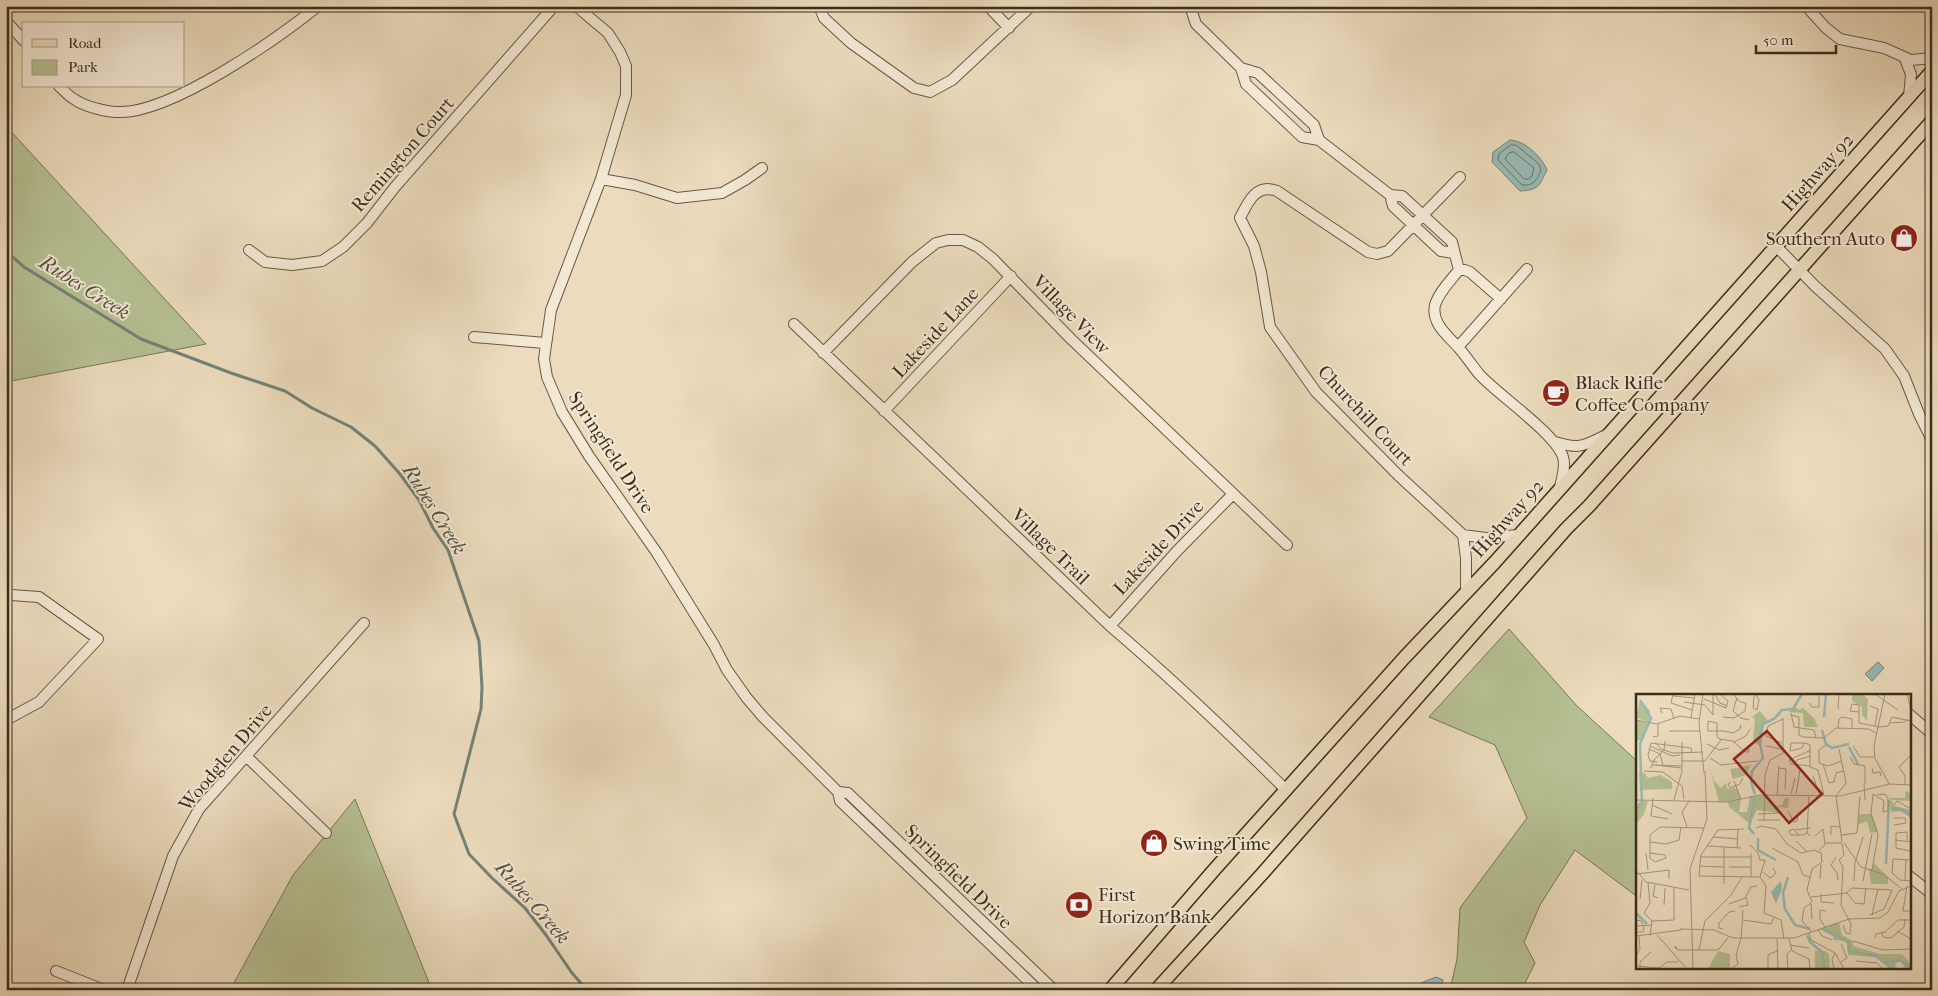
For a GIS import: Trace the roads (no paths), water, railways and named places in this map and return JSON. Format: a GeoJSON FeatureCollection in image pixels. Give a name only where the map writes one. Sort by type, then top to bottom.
{"type":"FeatureCollection","features":[{"type":"Feature","properties":{"kind":"main road","name":"Highway 92"},"geometry":{"type":"LineString","coordinates":[[1110,990],[1286,790],[1610,433],[1932,71]]}},
{"type":"Feature","properties":{"kind":"main road"},"geometry":{"type":"LineString","coordinates":[[1156,990],[1262,874],[1560,536],[1589,506],[1932,121]]}},
{"type":"Feature","properties":{"kind":"street"},"geometry":{"type":"LineString","coordinates":[[62,88],[75,100],[101,110],[118,113],[143,109],[178,96],[208,80],[255,51],[318,6]]}},
{"type":"Feature","properties":{"kind":"street","name":"Remington Court"},"geometry":{"type":"LineString","coordinates":[[249,250],[265,262],[292,265],[322,261],[343,247],[554,6]]}},
{"type":"Feature","properties":{"kind":"street","name":"Springfield Drive"},"geometry":{"type":"LineString","coordinates":[[576,6],[608,33],[620,52],[626,66],[626,95],[601,179],[551,310],[544,359],[547,377],[562,412],[589,456],[657,553],[714,645],[727,670],[763,717],[838,792],[840,801],[1038,990]]}},
{"type":"Feature","properties":{"kind":"street"},"geometry":{"type":"LineString","coordinates":[[819,6],[824,18],[851,43],[914,88],[930,92],[952,80],[1031,6]]}},
{"type":"Feature","properties":{"kind":"street"},"geometry":{"type":"LineString","coordinates":[[988,6],[1009,28]]}},
{"type":"Feature","properties":{"kind":"street"},"geometry":{"type":"LineString","coordinates":[[1190,6],[1196,24],[1241,68],[1246,84],[1302,137],[1319,140],[1390,195],[1402,196],[1424,214],[1452,242],[1459,270]]}},
{"type":"Feature","properties":{"kind":"street"},"geometry":{"type":"LineString","coordinates":[[1806,6],[1826,28],[1840,39],[1884,48],[1905,59],[1918,61],[1932,58]]}},
{"type":"Feature","properties":{"kind":"street"},"geometry":{"type":"LineString","coordinates":[[6,21],[22,39]]}},
{"type":"Feature","properties":{"kind":"street"},"geometry":{"type":"LineString","coordinates":[[1905,59],[1911,74],[1909,97]]}},
{"type":"Feature","properties":{"kind":"street"},"geometry":{"type":"LineString","coordinates":[[1241,68],[1258,72],[1314,125],[1319,140]]}},
{"type":"Feature","properties":{"kind":"street"},"geometry":{"type":"LineString","coordinates":[[601,179],[635,185],[677,198],[722,193],[762,168]]}},
{"type":"Feature","properties":{"kind":"street"},"geometry":{"type":"LineString","coordinates":[[1414,225],[1460,177]]}},
{"type":"Feature","properties":{"kind":"street","name":"Churchill Court"},"geometry":{"type":"LineString","coordinates":[[1414,225],[1388,251],[1377,254],[1368,252],[1277,190],[1268,188],[1259,191],[1249,200],[1240,218],[1254,246],[1262,272],[1270,327],[1316,392],[1398,475],[1463,535]]}},
{"type":"Feature","properties":{"kind":"street"},"geometry":{"type":"LineString","coordinates":[[1390,195],[1392,206],[1441,251],[1454,253]]}},
{"type":"Feature","properties":{"kind":"street","name":"Village View"},"geometry":{"type":"LineString","coordinates":[[824,353],[912,262],[936,243],[948,240],[963,240],[978,247],[1011,276],[1071,339],[1287,545]]}},
{"type":"Feature","properties":{"kind":"street"},"geometry":{"type":"LineString","coordinates":[[1776,246],[1815,286],[1860,325],[1891,356],[1904,376],[1932,440]]}},
{"type":"Feature","properties":{"kind":"street"},"geometry":{"type":"LineString","coordinates":[[1458,347],[1528,269]]}},
{"type":"Feature","properties":{"kind":"street"},"geometry":{"type":"LineString","coordinates":[[1459,270],[1470,272],[1501,299]]}},
{"type":"Feature","properties":{"kind":"street"},"geometry":{"type":"LineString","coordinates":[[1459,270],[1441,292],[1435,306],[1436,318],[1443,331],[1480,374],[1555,442],[1563,458],[1560,487]]}},
{"type":"Feature","properties":{"kind":"street","name":"Lakeside Lane"},"geometry":{"type":"LineString","coordinates":[[884,411],[1011,276]]}},
{"type":"Feature","properties":{"kind":"street","name":"Village Trail"},"geometry":{"type":"LineString","coordinates":[[794,324],[1110,626],[1168,677],[1286,790]]}},
{"type":"Feature","properties":{"kind":"street"},"geometry":{"type":"LineString","coordinates":[[474,337],[545,343]]}},
{"type":"Feature","properties":{"kind":"street"},"geometry":{"type":"LineString","coordinates":[[1555,442],[1572,447],[1585,444],[1610,433]]}},
{"type":"Feature","properties":{"kind":"street","name":"Lakeside Drive"},"geometry":{"type":"LineString","coordinates":[[1110,626],[1176,551],[1233,494]]}},
{"type":"Feature","properties":{"kind":"street"},"geometry":{"type":"LineString","coordinates":[[1466,591],[1466,558],[1463,535],[1486,538],[1518,534]]}},
{"type":"Feature","properties":{"kind":"street"},"geometry":{"type":"LineString","coordinates":[[6,720],[39,702],[98,639],[39,597],[11,595]]}},
{"type":"Feature","properties":{"kind":"street","name":"Woodglen Drive"},"geometry":{"type":"LineString","coordinates":[[127,990],[173,856],[199,809],[364,623]]}},
{"type":"Feature","properties":{"kind":"street"},"geometry":{"type":"LineString","coordinates":[[1910,715],[1932,734]]}},
{"type":"Feature","properties":{"kind":"street"},"geometry":{"type":"LineString","coordinates":[[246,756],[326,833]]}},
{"type":"Feature","properties":{"kind":"street","name":"Springfield Drive"},"geometry":{"type":"LineString","coordinates":[[838,792],[848,793],[1054,990]]}},
{"type":"Feature","properties":{"kind":"street"},"geometry":{"type":"LineString","coordinates":[[1910,877],[1932,894]]}},
{"type":"Feature","properties":{"kind":"street"},"geometry":{"type":"LineString","coordinates":[[56,971],[104,990]]}},
{"type":"Feature","properties":{"kind":"water"},"geometry":{"type":"Polygon","coordinates":[[[1510,140],[1527,146],[1545,165],[1547,170],[1540,183],[1531,190],[1520,191],[1492,162],[1493,152],[1510,140]]]}},
{"type":"Feature","properties":{"kind":"water"},"geometry":{"type":"Polygon","coordinates":[[[1878,662],[1884,668],[1872,681],[1865,674],[1878,662]]]}},
{"type":"Feature","properties":{"kind":"water"},"geometry":{"type":"Polygon","coordinates":[[[1436,977],[1443,980],[1441,990],[1414,990],[1423,982],[1436,977]]]}},
{"type":"Feature","properties":{"kind":"waterway","name":"Rubes Creek"},"geometry":{"type":"LineString","coordinates":[[6,251],[24,267],[141,339],[285,391],[312,408],[351,427],[375,446],[400,474],[419,500],[433,528],[448,550],[479,641],[482,687],[481,709],[454,814],[469,854],[525,908],[572,973],[587,990]]}},
{"type":"Feature","properties":{"kind":"place","name":"Southern Auto"},"geometry":{"type":"Point","coordinates":[1904,238]}},
{"type":"Feature","properties":{"kind":"place","name":"Black Rifle Coffee Company"},"geometry":{"type":"Point","coordinates":[1556,393]}},
{"type":"Feature","properties":{"kind":"place","name":"Swing Time"},"geometry":{"type":"Point","coordinates":[1154,843]}},
{"type":"Feature","properties":{"kind":"place","name":"First Horizon Bank"},"geometry":{"type":"Point","coordinates":[1079,905]}}]}
